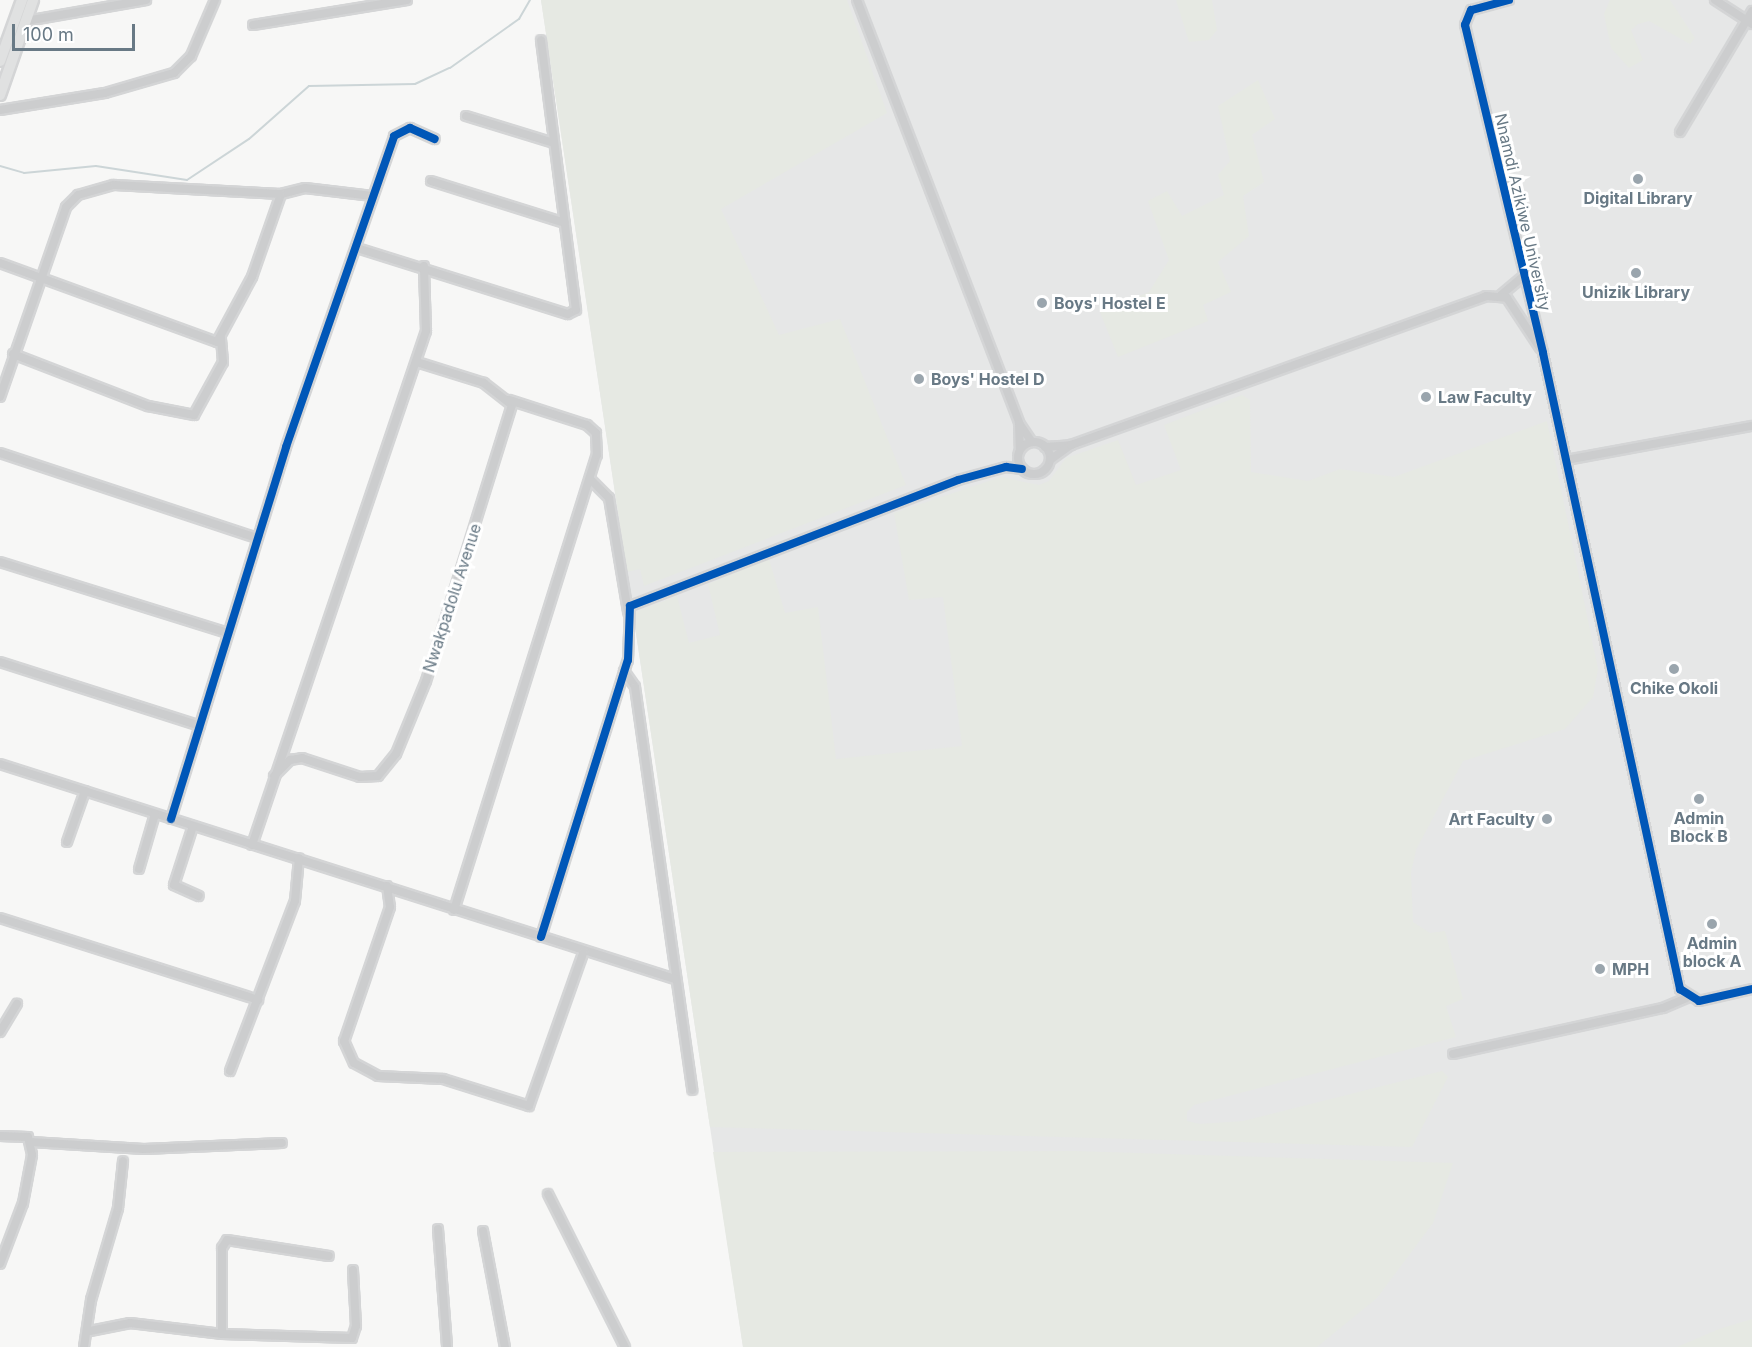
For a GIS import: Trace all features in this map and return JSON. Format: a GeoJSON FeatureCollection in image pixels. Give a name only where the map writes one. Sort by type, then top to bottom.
{"type":"FeatureCollection","features":[{"type":"Feature","properties":{"kind":"street"},"geometry":{"type":"LineString","coordinates":[[0,61],[22,0]]}},
{"type":"Feature","properties":{"kind":"street"},"geometry":{"type":"LineString","coordinates":[[0,95],[33,0]]}},
{"type":"Feature","properties":{"kind":"street"},"geometry":{"type":"LineString","coordinates":[[26,21],[146,0]]}},
{"type":"Feature","properties":{"kind":"street"},"geometry":{"type":"LineString","coordinates":[[0,110],[105,93],[174,73],[191,56],[215,0]]}},
{"type":"Feature","properties":{"kind":"street"},"geometry":{"type":"LineString","coordinates":[[253,25],[353,4],[407,0]]}},
{"type":"Feature","properties":{"kind":"street"},"geometry":{"type":"LineString","coordinates":[[857,0],[1019,423],[1032,442],[1045,447],[1071,445],[1486,296],[1501,295],[1525,275]]}},
{"type":"Feature","properties":{"kind":"street","name":"Nnamdi Azikiwe University"},"geometry":{"type":"LineString","coordinates":[[1509,0],[1471,10],[1465,25],[1543,353],[1671,953],[1687,998]]}},
{"type":"Feature","properties":{"kind":"street"},"geometry":{"type":"LineString","coordinates":[[1715,0],[1749,22]]}},
{"type":"Feature","properties":{"kind":"street"},"geometry":{"type":"LineString","coordinates":[[1680,132],[1749,22],[1752,11]]}},
{"type":"Feature","properties":{"kind":"street"},"geometry":{"type":"LineString","coordinates":[[357,248],[424,266],[568,314],[578,303],[541,40]]}},
{"type":"Feature","properties":{"kind":"street"},"geometry":{"type":"LineString","coordinates":[[466,116],[554,143]]}},
{"type":"Feature","properties":{"kind":"street"},"geometry":{"type":"LineString","coordinates":[[171,819],[257,538],[397,131],[410,128],[435,139]]}},
{"type":"Feature","properties":{"kind":"street"},"geometry":{"type":"LineString","coordinates":[[431,181],[565,223]]}},
{"type":"Feature","properties":{"kind":"street"},"geometry":{"type":"LineString","coordinates":[[0,397],[13,354],[66,207],[94,188],[281,194],[305,188],[374,196]]}},
{"type":"Feature","properties":{"kind":"street"},"geometry":{"type":"LineString","coordinates":[[13,354],[148,406],[194,415],[222,362],[221,339],[252,277],[281,194]]}},
{"type":"Feature","properties":{"kind":"street"},"geometry":{"type":"LineString","coordinates":[[0,263],[212,342],[221,339]]}},
{"type":"Feature","properties":{"kind":"street"},"geometry":{"type":"LineString","coordinates":[[252,845],[393,417],[417,362],[426,331],[424,266]]}},
{"type":"Feature","properties":{"kind":"street"},"geometry":{"type":"LineString","coordinates":[[1501,295],[1543,353]]}},
{"type":"Feature","properties":{"kind":"street"},"geometry":{"type":"LineString","coordinates":[[417,362],[484,383],[509,400],[596,433],[592,482],[454,910]]}},
{"type":"Feature","properties":{"kind":"street","name":"Nwakpadolu Avenue"},"geometry":{"type":"LineString","coordinates":[[274,776],[290,760],[302,758],[371,778],[396,753],[426,681],[510,414],[509,400]]}},
{"type":"Feature","properties":{"kind":"street"},"geometry":{"type":"LineString","coordinates":[[1019,423],[1018,453],[1022,469]]}},
{"type":"Feature","properties":{"kind":"street"},"geometry":{"type":"LineString","coordinates":[[1566,460],[1752,426]]}},
{"type":"Feature","properties":{"kind":"street"},"geometry":{"type":"LineString","coordinates":[[1006,467],[1032,442]]}},
{"type":"Feature","properties":{"kind":"street"},"geometry":{"type":"LineString","coordinates":[[628,612],[644,599],[958,480],[1006,467],[1022,469],[1035,474],[1071,445]]}},
{"type":"Feature","properties":{"kind":"street"},"geometry":{"type":"LineString","coordinates":[[1045,447],[1050,460]]}},
{"type":"Feature","properties":{"kind":"street"},"geometry":{"type":"LineString","coordinates":[[0,453],[257,538]]}},
{"type":"Feature","properties":{"kind":"street"},"geometry":{"type":"LineString","coordinates":[[541,937],[631,644],[628,612],[609,498],[592,482]]}},
{"type":"Feature","properties":{"kind":"street"},"geometry":{"type":"LineString","coordinates":[[0,562],[228,633]]}},
{"type":"Feature","properties":{"kind":"street"},"geometry":{"type":"LineString","coordinates":[[0,662],[200,726]]}},
{"type":"Feature","properties":{"kind":"street"},"geometry":{"type":"LineString","coordinates":[[624,671],[635,687],[692,1090]]}},
{"type":"Feature","properties":{"kind":"street"},"geometry":{"type":"LineString","coordinates":[[0,764],[675,979]]}},
{"type":"Feature","properties":{"kind":"street"},"geometry":{"type":"LineString","coordinates":[[67,842],[85,791]]}},
{"type":"Feature","properties":{"kind":"street"},"geometry":{"type":"LineString","coordinates":[[139,869],[155,814]]}},
{"type":"Feature","properties":{"kind":"street"},"geometry":{"type":"LineString","coordinates":[[193,826],[174,885],[199,896]]}},
{"type":"Feature","properties":{"kind":"street"},"geometry":{"type":"LineString","coordinates":[[230,1071],[295,901],[299,858]]}},
{"type":"Feature","properties":{"kind":"street"},"geometry":{"type":"LineString","coordinates":[[387,886],[390,907],[344,1041],[354,1063],[378,1076],[443,1078],[529,1106],[584,951]]}},
{"type":"Feature","properties":{"kind":"street"},"geometry":{"type":"LineString","coordinates":[[0,918],[258,1000]]}},
{"type":"Feature","properties":{"kind":"street"},"geometry":{"type":"LineString","coordinates":[[1453,1054],[1664,1008],[1687,998],[1710,1000],[1752,989]]}},
{"type":"Feature","properties":{"kind":"street"},"geometry":{"type":"LineString","coordinates":[[0,1032],[16,1004]]}},
{"type":"Feature","properties":{"kind":"street"},"geometry":{"type":"LineString","coordinates":[[0,1136],[22,1135],[31,1142],[144,1149],[282,1143]]}},
{"type":"Feature","properties":{"kind":"street"},"geometry":{"type":"LineString","coordinates":[[0,1264],[23,1203],[31,1142]]}},
{"type":"Feature","properties":{"kind":"street"},"geometry":{"type":"LineString","coordinates":[[84,1347],[90,1331],[91,1300],[118,1208],[123,1161]]}},
{"type":"Feature","properties":{"kind":"street"},"geometry":{"type":"LineString","coordinates":[[549,1194],[625,1347]]}},
{"type":"Feature","properties":{"kind":"street"},"geometry":{"type":"LineString","coordinates":[[438,1229],[447,1347]]}},
{"type":"Feature","properties":{"kind":"street"},"geometry":{"type":"LineString","coordinates":[[483,1232],[505,1347]]}},
{"type":"Feature","properties":{"kind":"street"},"geometry":{"type":"LineString","coordinates":[[222,1334],[222,1248],[227,1240],[329,1256]]}},
{"type":"Feature","properties":{"kind":"street"},"geometry":{"type":"LineString","coordinates":[[90,1331],[130,1323],[222,1334],[352,1338],[356,1326],[353,1270]]}},
{"type":"Feature","properties":{"kind":"shaded area"},"geometry":{"type":"Polygon","coordinates":[[[541,0],[1752,0],[1752,1347],[743,1347],[541,0]]]}},
{"type":"Feature","properties":{"kind":"shaded area"},"geometry":{"type":"Polygon","coordinates":[[[541,0],[847,0],[887,113],[721,209],[779,335],[840,319],[906,485],[644,586],[640,569],[627,572],[541,0]]]}},
{"type":"Feature","properties":{"kind":"shaded area"},"geometry":{"type":"Polygon","coordinates":[[[1176,0],[1212,0],[1217,30],[1209,40],[1189,42],[1176,0]]]}},
{"type":"Feature","properties":{"kind":"shaded area"},"geometry":{"type":"Polygon","coordinates":[[[1610,0],[1670,0],[1695,38],[1690,44],[1649,21],[1638,24],[1631,30],[1643,60],[1629,68],[1611,48],[1604,14],[1610,0]]]}},
{"type":"Feature","properties":{"kind":"shaded area"},"geometry":{"type":"Polygon","coordinates":[[[1258,80],[1275,119],[1252,135],[1264,182],[1243,196],[1249,236],[1218,262],[1231,292],[1203,305],[1208,321],[1118,357],[1100,312],[1149,292],[1169,260],[1148,201],[1167,191],[1182,216],[1224,195],[1218,175],[1230,161],[1218,106],[1258,80]]]}},
{"type":"Feature","properties":{"kind":"shaded area"},"geometry":{"type":"Polygon","coordinates":[[[1242,395],[1250,400],[1251,472],[1308,481],[1340,469],[1394,477],[1547,421],[1598,669],[1593,697],[1565,729],[1463,761],[1416,850],[1411,873],[1413,922],[1430,933],[1445,931],[1463,999],[1446,1006],[1456,1037],[1194,1105],[1187,1112],[1187,1121],[1200,1124],[1243,1121],[1442,1071],[1448,1077],[1412,1147],[710,1127],[633,613],[677,596],[689,643],[720,635],[708,584],[769,559],[785,613],[818,607],[836,759],[962,746],[943,597],[909,600],[894,513],[1001,477],[1039,485],[1049,481],[1066,458],[1118,440],[1136,485],[1181,470],[1164,425],[1242,395]]]}},
{"type":"Feature","properties":{"kind":"shaded area"},"geometry":{"type":"Polygon","coordinates":[[[1074,1151],[1453,1163],[1433,1223],[1377,1298],[1317,1347],[743,1347],[713,1152],[1074,1151]]]}},
{"type":"Feature","properties":{"kind":"shaded area"},"geometry":{"type":"Polygon","coordinates":[[[1752,1319],[1752,1347],[1677,1347],[1719,1329],[1752,1319]]]}},
{"type":"Feature","properties":{"kind":"waterway"},"geometry":{"type":"LineString","coordinates":[[0,166],[24,173],[96,166],[187,180],[249,139],[309,86],[415,84],[450,68],[519,19],[530,0]]}},
{"type":"Feature","properties":{"kind":"cycle path"},"geometry":{"type":"LineString","coordinates":[[1509,0],[1471,10],[1465,25],[1543,353],[1680,989],[1699,1001],[1752,989]]}},
{"type":"Feature","properties":{"kind":"cycle path"},"geometry":{"type":"LineString","coordinates":[[171,819],[286,447],[394,136],[410,128],[435,139]]}},
{"type":"Feature","properties":{"kind":"cycle path"},"geometry":{"type":"LineString","coordinates":[[541,937],[628,660],[630,606],[958,480],[1006,467],[1022,469]]}},
{"type":"Feature","properties":{"kind":"place","name":"Digital Library"},"geometry":{"type":"Point","coordinates":[1638,179]}},
{"type":"Feature","properties":{"kind":"place","name":"Unizik Library"},"geometry":{"type":"Point","coordinates":[1636,273]}},
{"type":"Feature","properties":{"kind":"place","name":"Boys' Hostel E"},"geometry":{"type":"Point","coordinates":[1042,303]}},
{"type":"Feature","properties":{"kind":"place","name":"Boys' Hostel D"},"geometry":{"type":"Point","coordinates":[919,379]}},
{"type":"Feature","properties":{"kind":"place","name":"Law Faculty"},"geometry":{"type":"Point","coordinates":[1426,397]}},
{"type":"Feature","properties":{"kind":"place","name":"Chike Okoli"},"geometry":{"type":"Point","coordinates":[1674,669]}},
{"type":"Feature","properties":{"kind":"place","name":"Admin Block B"},"geometry":{"type":"Point","coordinates":[1699,799]}},
{"type":"Feature","properties":{"kind":"place","name":"Art Faculty"},"geometry":{"type":"Point","coordinates":[1547,819]}},
{"type":"Feature","properties":{"kind":"place","name":"Admin block A"},"geometry":{"type":"Point","coordinates":[1712,924]}},
{"type":"Feature","properties":{"kind":"place","name":"MPH"},"geometry":{"type":"Point","coordinates":[1600,969]}}]}
